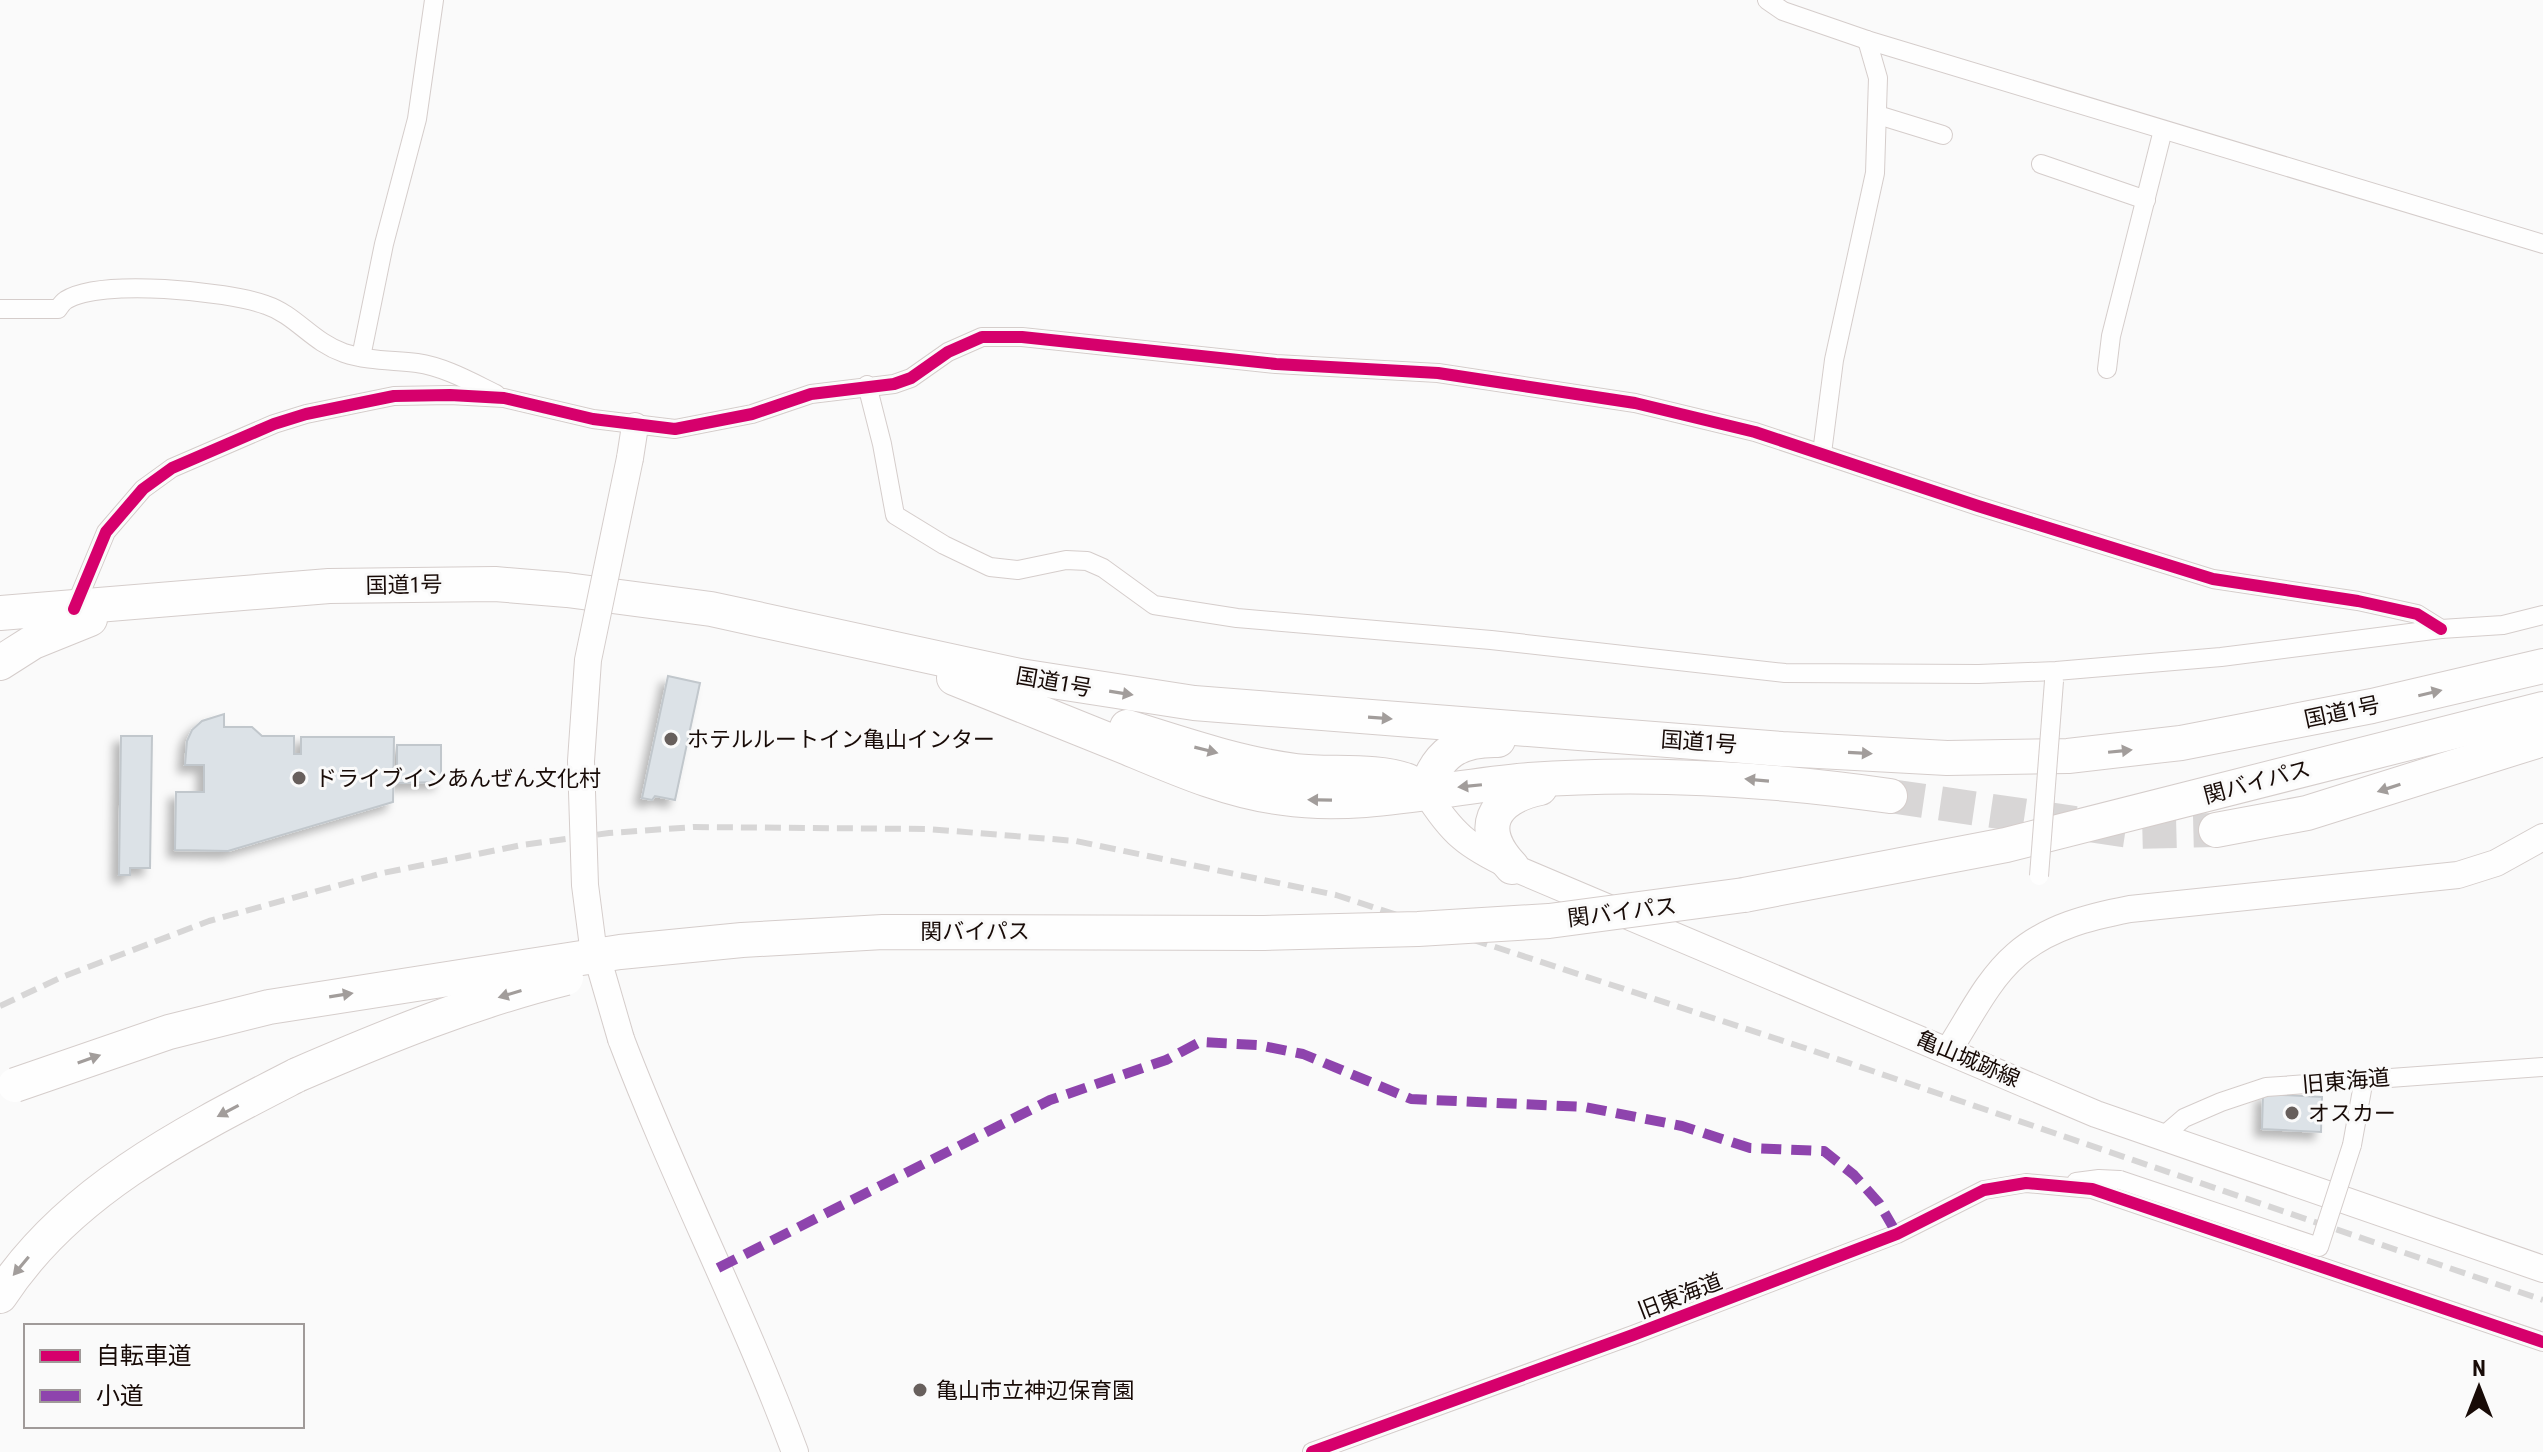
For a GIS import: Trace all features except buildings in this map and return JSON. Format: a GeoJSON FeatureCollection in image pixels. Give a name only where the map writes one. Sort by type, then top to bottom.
{"type":"FeatureCollection","features":[{"type":"Feature","properties":{"kind":"highway","name":"国道1号"},"geometry":{"type":"LineString","coordinates":[[0,613],[329,586],[495,584],[711,609],[1077,687],[1194,703],[1782,749],[1992,758],[2126,751],[2290,723],[2543,666]]}},
{"type":"Feature","properties":{"kind":"highway"},"geometry":{"type":"LineString","coordinates":[[0,663],[59,629],[140,602]]}},
{"type":"Feature","properties":{"kind":"highway","name":"国道1号"},"geometry":{"type":"LineString","coordinates":[[852,641],[936,671],[1192,775],[1284,799],[1374,798],[1544,779],[1692,776],[1781,782],[1890,796]]}},
{"type":"Feature","properties":{"kind":"highway"},"geometry":{"type":"LineString","coordinates":[[947,660],[1020,689],[1191,747],[1294,771],[1400,778],[1425,791],[1437,766],[1459,744],[1468,741],[1782,749]]}},
{"type":"Feature","properties":{"kind":"highway"},"geometry":{"type":"LineString","coordinates":[[2420,738],[2543,699]]}},
{"type":"Feature","properties":{"kind":"highway"},"geometry":{"type":"LineString","coordinates":[[2420,738],[2543,709]]}},
{"type":"Feature","properties":{"kind":"highway","name":"関バイパス"},"geometry":{"type":"LineString","coordinates":[[806,936],[938,931],[1264,933],[1418,929],[1549,921],[1744,895],[2006,845],[2215,794],[2420,738]]}},
{"type":"Feature","properties":{"kind":"highway"},"geometry":{"type":"LineString","coordinates":[[2216,830],[2307,813],[2543,739]]}},
{"type":"Feature","properties":{"kind":"highway"},"geometry":{"type":"LineString","coordinates":[[1512,867],[1496,846],[1493,833],[1500,806],[1510,796],[1546,787],[1692,776]]}},
{"type":"Feature","properties":{"kind":"highway"},"geometry":{"type":"LineString","coordinates":[[0,1091],[169,1032],[269,1007],[620,952],[806,936]]}},
{"type":"Feature","properties":{"kind":"highway"},"geometry":{"type":"LineString","coordinates":[[0,1296],[41,1242],[92,1197],[148,1156],[297,1075],[463,1008],[542,984],[620,964],[806,936]]}},
{"type":"Feature","properties":{"kind":"street"},"geometry":{"type":"LineString","coordinates":[[361,357],[384,244],[417,119],[434,0]]}},
{"type":"Feature","properties":{"kind":"street"},"geometry":{"type":"LineString","coordinates":[[1767,0],[1783,11],[1867,40],[2543,244]]}},
{"type":"Feature","properties":{"kind":"street"},"geometry":{"type":"LineString","coordinates":[[1822,453],[1834,360],[1875,173],[1878,78],[1867,40]]}},
{"type":"Feature","properties":{"kind":"street"},"geometry":{"type":"LineString","coordinates":[[1878,115],[1943,135]]}},
{"type":"Feature","properties":{"kind":"street"},"geometry":{"type":"LineString","coordinates":[[2107,369],[2111,336],[2163,130]]}},
{"type":"Feature","properties":{"kind":"street"},"geometry":{"type":"LineString","coordinates":[[2041,164],[2146,200]]}},
{"type":"Feature","properties":{"kind":"street"},"geometry":{"type":"LineString","coordinates":[[0,309],[58,309],[66,300],[90,292],[133,287],[237,297],[268,305],[290,316],[320,343],[361,357],[418,363],[449,371],[504,398]]}},
{"type":"Feature","properties":{"kind":"street"},"geometry":{"type":"LineString","coordinates":[[74,609],[106,532],[143,489],[172,468],[274,424],[336,406],[419,395],[504,398],[593,419],[675,429],[752,414],[811,394],[894,384],[911,378],[948,352],[982,337],[1022,337],[1276,364],[1438,373],[1635,403],[1755,432],[2213,579],[2358,601],[2417,614],[2441,629]]}},
{"type":"Feature","properties":{"kind":"street"},"geometry":{"type":"LineString","coordinates":[[867,385],[895,515],[944,545],[990,567],[1018,570],[1066,560],[1087,561],[1103,568],[1154,605],[1223,616],[1491,640],[1785,673],[2055,676],[2441,629],[2503,625],[2543,615]]}},
{"type":"Feature","properties":{"kind":"street"},"geometry":{"type":"LineString","coordinates":[[635,426],[588,660],[581,761],[585,885],[592,939],[621,1039],[647,1107],[795,1452]]}},
{"type":"Feature","properties":{"kind":"street"},"geometry":{"type":"LineString","coordinates":[[2039,876],[2055,676]]}},
{"type":"Feature","properties":{"kind":"street","name":"亀山城跡線"},"geometry":{"type":"LineString","coordinates":[[1425,791],[1460,838],[1512,867],[2096,1114],[2543,1269]]}},
{"type":"Feature","properties":{"kind":"street"},"geometry":{"type":"LineString","coordinates":[[1948,1051],[1997,977],[2016,955],[2053,930],[2094,916],[2130,909],[2458,875],[2496,863],[2543,837]]}},
{"type":"Feature","properties":{"kind":"street","name":"旧東海道"},"geometry":{"type":"LineString","coordinates":[[2162,1137],[2184,1118],[2266,1087],[2543,1067]]}},
{"type":"Feature","properties":{"kind":"street"},"geometry":{"type":"LineString","coordinates":[[2061,1184],[2099,1179],[2120,1180],[2319,1247],[2352,1145],[2364,1079]]}},
{"type":"Feature","properties":{"kind":"street","name":"旧東海道"},"geometry":{"type":"LineString","coordinates":[[1312,1452],[1633,1335],[1897,1234],[1984,1190],[2026,1183],[2061,1184]]}},
{"type":"Feature","properties":{"kind":"street"},"geometry":{"type":"LineString","coordinates":[[2061,1184],[2092,1189],[2543,1342]]}},
{"type":"Feature","properties":{"kind":"tunnel"},"geometry":{"type":"LineString","coordinates":[[1890,796],[2136,832],[2216,830]]}},
{"type":"Feature","properties":{"kind":"railway"},"geometry":{"type":"LineString","coordinates":[[0,1006],[62,977],[209,921],[383,873],[522,845],[609,833],[694,827],[928,829],[1076,841],[1336,895],[1811,1050],[2543,1300]]}},
{"type":"Feature","properties":{"kind":"marked path"},"geometry":{"type":"LineString","coordinates":[[718,1268],[1050,1100],[1166,1060],[1200,1042],[1258,1045],[1303,1054],[1411,1099],[1585,1107],[1682,1126],[1750,1148],[1824,1151],[1854,1175],[1879,1203],[1897,1234]]}},
{"type":"Feature","properties":{"kind":"cycle path"},"geometry":{"type":"LineString","coordinates":[[74,609],[106,532],[143,489],[172,468],[274,424],[306,414],[394,396],[450,395],[504,398],[593,419],[675,429],[752,414],[811,394],[894,384],[911,378],[948,352],[982,337],[1022,337],[1276,364],[1438,373],[1635,403],[1755,432],[2213,579],[2358,601],[2417,614],[2441,629]]}},
{"type":"Feature","properties":{"kind":"cycle path"},"geometry":{"type":"LineString","coordinates":[[1312,1452],[1633,1335],[1897,1234],[1984,1190],[2026,1183],[2092,1189],[2543,1342]]}},
{"type":"Feature","properties":{"kind":"place","name":"ホテルルートイン亀山インター"},"geometry":{"type":"Point","coordinates":[671,739]}},
{"type":"Feature","properties":{"kind":"place","name":"ドライブインあんぜん文化村"},"geometry":{"type":"Point","coordinates":[299,778]}},
{"type":"Feature","properties":{"kind":"place","name":"オスカー"},"geometry":{"type":"Point","coordinates":[2292,1113]}},
{"type":"Feature","properties":{"kind":"place","name":"亀山市立神辺保育園"},"geometry":{"type":"Point","coordinates":[920,1390]}}]}
